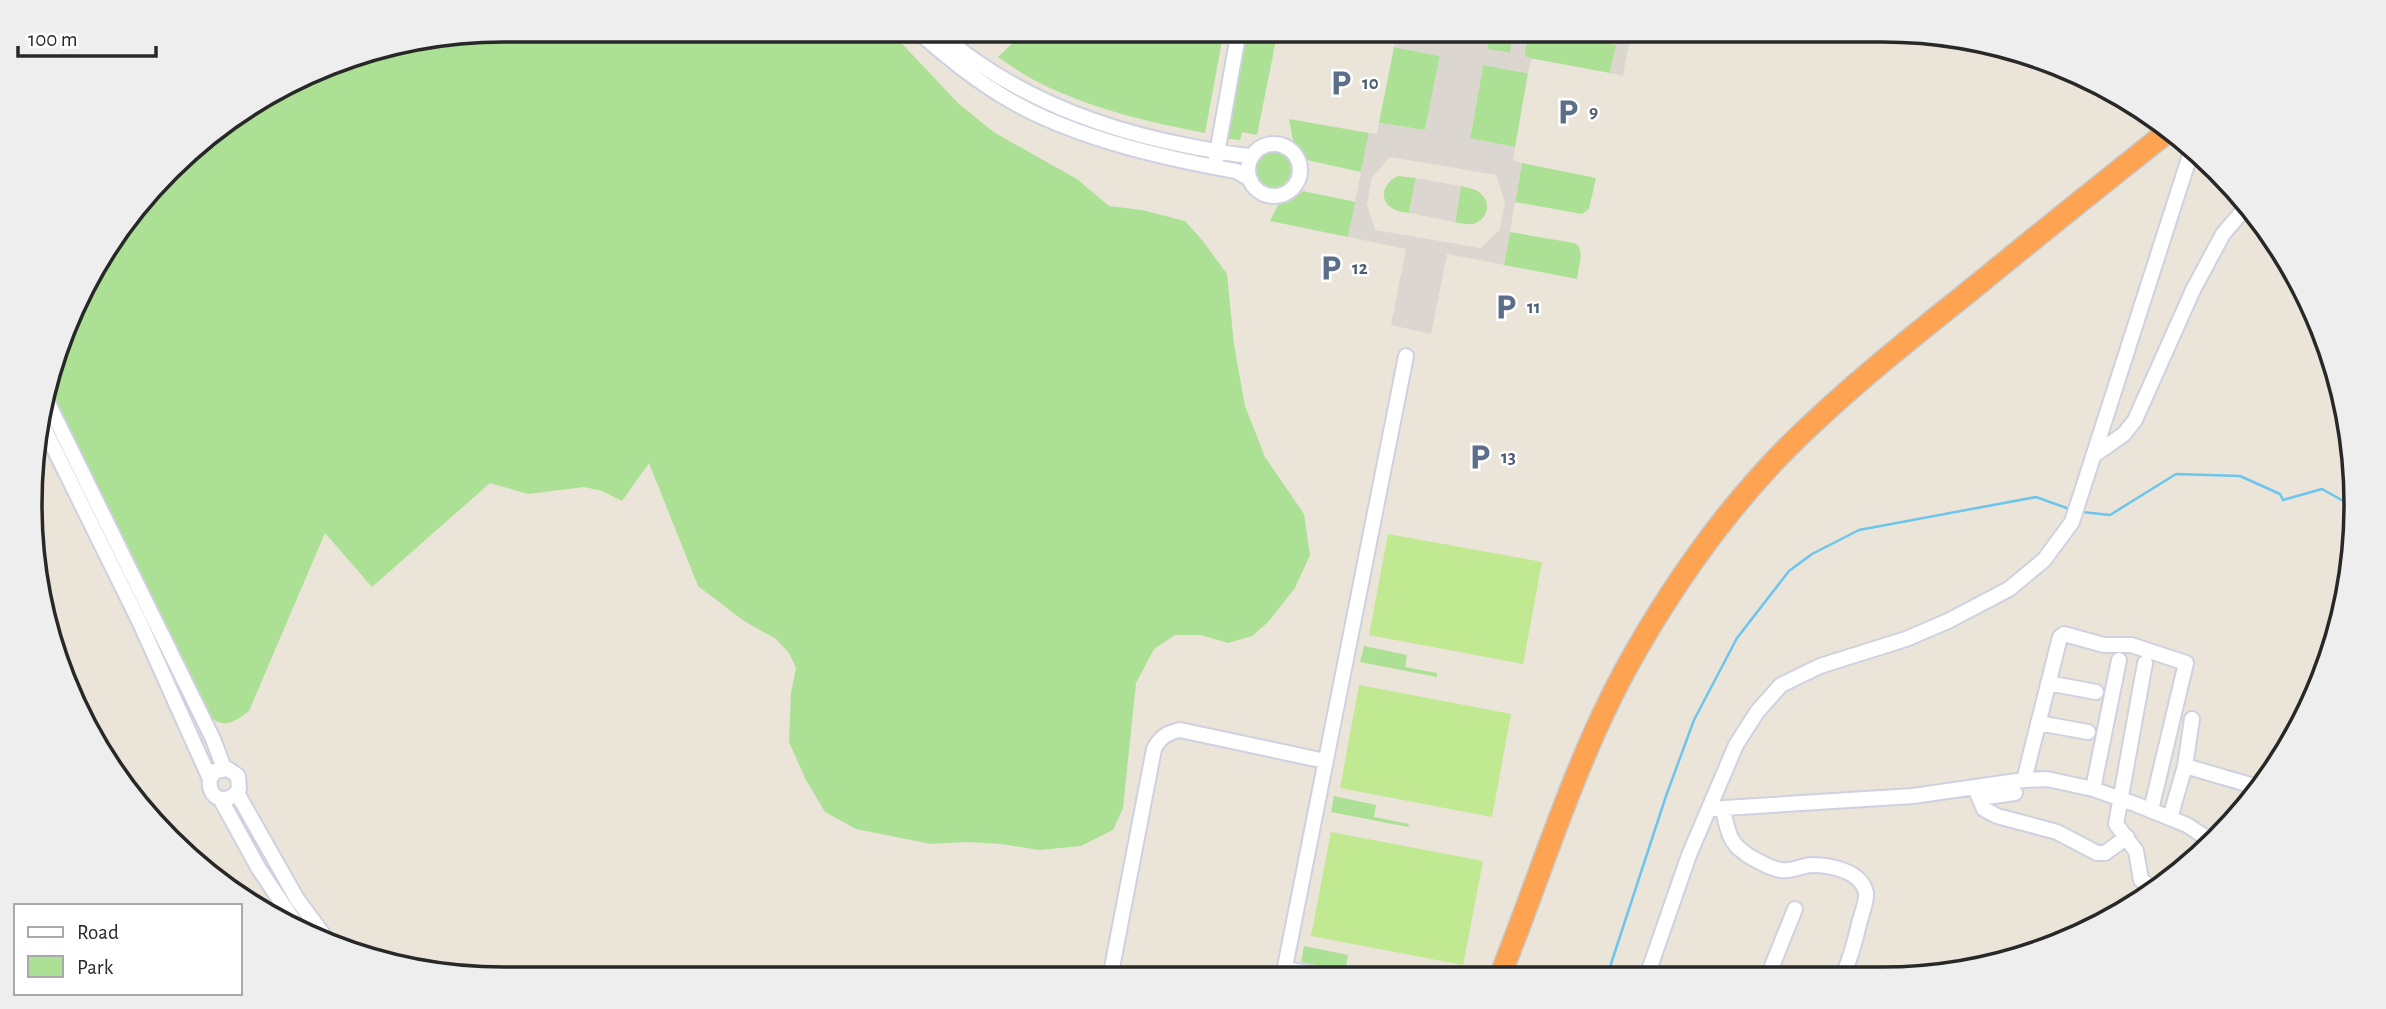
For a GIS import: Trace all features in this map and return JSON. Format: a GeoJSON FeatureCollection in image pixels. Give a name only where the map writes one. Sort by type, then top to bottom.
{"type":"FeatureCollection","features":[{"type":"Feature","properties":{"kind":"highway"},"geometry":{"type":"LineString","coordinates":[[1515,967],[1609,726],[1665,623],[1746,512],[1788,465],[1844,410],[2161,137]]}},
{"type":"Feature","properties":{"kind":"highway"},"geometry":{"type":"LineString","coordinates":[[1503,967],[1600,716],[1637,648],[1691,564],[1742,499],[1784,451],[1827,409],[1917,333],[2170,144]]}},
{"type":"Feature","properties":{"kind":"street"},"geometry":{"type":"LineString","coordinates":[[930,42],[955,64],[1012,102],[1068,127],[1107,141],[1236,171],[1250,179]]}},
{"type":"Feature","properties":{"kind":"street"},"geometry":{"type":"LineString","coordinates":[[951,42],[992,74],[1038,100],[1091,122],[1142,137],[1252,156]]}},
{"type":"Feature","properties":{"kind":"street"},"geometry":{"type":"LineString","coordinates":[[1214,167],[1237,42]]}},
{"type":"Feature","properties":{"kind":"street"},"geometry":{"type":"LineString","coordinates":[[1268,145],[1284,145],[1292,151],[1298,158],[1300,175],[1293,188],[1281,195],[1266,195],[1259,191],[1248,172],[1252,156],[1268,145]]}},
{"type":"Feature","properties":{"kind":"street"},"geometry":{"type":"LineString","coordinates":[[1650,967],[1689,855],[1716,809],[1736,745],[1757,712],[1781,685],[1820,666],[1906,639],[1948,621],[2009,589],[2044,560],[2072,522],[2189,159]]}},
{"type":"Feature","properties":{"kind":"street"},"geometry":{"type":"LineString","coordinates":[[2092,460],[2124,434],[2135,420],[2203,271],[2223,234],[2240,214]]}},
{"type":"Feature","properties":{"kind":"street"},"geometry":{"type":"LineString","coordinates":[[1285,967],[1406,356]]}},
{"type":"Feature","properties":{"kind":"street"},"geometry":{"type":"LineString","coordinates":[[52,411],[213,739],[224,768]]}},
{"type":"Feature","properties":{"kind":"street"},"geometry":{"type":"LineString","coordinates":[[47,435],[139,622],[209,779],[212,794],[221,800],[289,913]]}},
{"type":"Feature","properties":{"kind":"street"},"geometry":{"type":"LineString","coordinates":[[2024,780],[2059,638],[2064,634],[2104,645],[2131,645],[2185,663],[2151,810]]}},
{"type":"Feature","properties":{"kind":"street"},"geometry":{"type":"LineString","coordinates":[[2093,789],[2119,660]]}},
{"type":"Feature","properties":{"kind":"street"},"geometry":{"type":"LineString","coordinates":[[2145,663],[2116,824],[2136,851],[2141,880],[2146,883]]}},
{"type":"Feature","properties":{"kind":"street"},"geometry":{"type":"LineString","coordinates":[[2048,683],[2096,692]]}},
{"type":"Feature","properties":{"kind":"street"},"geometry":{"type":"LineString","coordinates":[[2170,818],[2185,766],[2192,719]]}},
{"type":"Feature","properties":{"kind":"street"},"geometry":{"type":"LineString","coordinates":[[2038,723],[2088,732]]}},
{"type":"Feature","properties":{"kind":"street"},"geometry":{"type":"LineString","coordinates":[[1112,967],[1154,749],[1164,735],[1180,730],[1325,761]]}},
{"type":"Feature","properties":{"kind":"street"},"geometry":{"type":"LineString","coordinates":[[2185,766],[2249,785]]}},
{"type":"Feature","properties":{"kind":"street"},"geometry":{"type":"LineString","coordinates":[[209,779],[215,771],[224,768],[232,770],[238,776],[240,785],[237,793],[230,799],[221,800]]}},
{"type":"Feature","properties":{"kind":"street"},"geometry":{"type":"LineString","coordinates":[[1978,793],[2024,780],[2047,779],[2093,789],[2151,810],[2187,825],[2204,836]]}},
{"type":"Feature","properties":{"kind":"street"},"geometry":{"type":"LineString","coordinates":[[237,793],[297,899],[318,927]]}},
{"type":"Feature","properties":{"kind":"street"},"geometry":{"type":"LineString","coordinates":[[1978,793],[1984,809],[1997,817],[2057,832],[2097,853],[2105,853],[2127,837]]}},
{"type":"Feature","properties":{"kind":"street"},"geometry":{"type":"LineString","coordinates":[[1716,809],[1913,796],[2015,793]]}},
{"type":"Feature","properties":{"kind":"street"},"geometry":{"type":"LineString","coordinates":[[1716,809],[1731,841],[1749,856],[1779,870],[1809,865],[1830,867],[1841,869],[1858,878],[1866,895],[1847,967]]}},
{"type":"Feature","properties":{"kind":"street"},"geometry":{"type":"LineString","coordinates":[[1772,967],[1795,909]]}},
{"type":"Feature","properties":{"kind":"green space"},"geometry":{"type":"Polygon","coordinates":[[[504,42],[900,42],[959,104],[995,133],[1077,179],[1109,206],[1142,210],[1185,221],[1202,240],[1227,274],[1234,345],[1245,406],[1265,457],[1304,514],[1310,555],[1295,588],[1268,622],[1252,636],[1228,643],[1201,635],[1175,635],[1154,649],[1136,683],[1123,808],[1113,830],[1081,846],[1039,850],[967,842],[931,844],[856,829],[825,812],[806,780],[789,742],[791,693],[796,668],[789,653],[776,639],[744,621],[698,586],[649,463],[622,501],[602,491],[584,487],[528,494],[490,483],[372,587],[325,533],[249,711],[228,723],[218,722],[207,714],[55,397],[67,356],[77,328],[104,273],[138,223],[177,177],[223,138],[273,104],[328,77],[414,51],[504,42]]]}},
{"type":"Feature","properties":{"kind":"green space"},"geometry":{"type":"Polygon","coordinates":[[[1014,42],[1222,42],[1205,133],[1100,107],[1029,77],[998,57],[1014,42]]]}},
{"type":"Feature","properties":{"kind":"green space"},"geometry":{"type":"Polygon","coordinates":[[[1244,42],[1276,42],[1257,135],[1242,132],[1240,140],[1226,136],[1244,42]]]}},
{"type":"Feature","properties":{"kind":"green space"},"geometry":{"type":"Polygon","coordinates":[[[1488,42],[1512,42],[1510,53],[1487,49],[1488,42]]]}},
{"type":"Feature","properties":{"kind":"green space"},"geometry":{"type":"Polygon","coordinates":[[[1527,42],[1599,42],[1617,45],[1610,73],[1524,57],[1527,42]]]}},
{"type":"Feature","properties":{"kind":"green space"},"geometry":{"type":"Polygon","coordinates":[[[1394,47],[1440,56],[1425,130],[1379,123],[1394,47]]]}},
{"type":"Feature","properties":{"kind":"green space"},"geometry":{"type":"Polygon","coordinates":[[[1483,65],[1528,73],[1515,147],[1470,139],[1483,65]]]}},
{"type":"Feature","properties":{"kind":"green space"},"geometry":{"type":"Polygon","coordinates":[[[1289,119],[1369,133],[1361,172],[1307,160],[1293,140],[1289,119]]]}},
{"type":"Feature","properties":{"kind":"green space"},"geometry":{"type":"Polygon","coordinates":[[[1272,150],[1285,156],[1291,169],[1285,182],[1272,188],[1259,182],[1253,169],[1259,156],[1272,150]]]}},
{"type":"Feature","properties":{"kind":"green space"},"geometry":{"type":"Polygon","coordinates":[[[1522,163],[1596,178],[1589,209],[1582,214],[1515,202],[1522,163]]]}},
{"type":"Feature","properties":{"kind":"green space"},"geometry":{"type":"Polygon","coordinates":[[[1398,176],[1416,178],[1409,213],[1394,209],[1385,200],[1386,186],[1398,176]]]}},
{"type":"Feature","properties":{"kind":"green space"},"geometry":{"type":"Polygon","coordinates":[[[1461,186],[1479,192],[1486,200],[1486,213],[1481,220],[1473,224],[1455,222],[1461,186]]]}},
{"type":"Feature","properties":{"kind":"green space"},"geometry":{"type":"Polygon","coordinates":[[[1303,191],[1356,202],[1348,237],[1270,221],[1279,203],[1294,198],[1303,191]]]}},
{"type":"Feature","properties":{"kind":"green space"},"geometry":{"type":"Polygon","coordinates":[[[1510,232],[1579,246],[1581,255],[1577,279],[1504,265],[1510,232]]]}},
{"type":"Feature","properties":{"kind":"green space"},"geometry":{"type":"Polygon","coordinates":[[[1388,534],[1542,562],[1523,664],[1369,635],[1388,534]]]}},
{"type":"Feature","properties":{"kind":"green space"},"geometry":{"type":"Polygon","coordinates":[[[1364,646],[1407,655],[1405,667],[1437,673],[1437,677],[1360,662],[1364,646]]]}},
{"type":"Feature","properties":{"kind":"green space"},"geometry":{"type":"Polygon","coordinates":[[[1359,685],[1511,714],[1492,817],[1340,788],[1359,685]]]}},
{"type":"Feature","properties":{"kind":"green space"},"geometry":{"type":"Polygon","coordinates":[[[1334,796],[1376,805],[1374,817],[1409,824],[1408,827],[1331,812],[1334,796]]]}},
{"type":"Feature","properties":{"kind":"green space"},"geometry":{"type":"Polygon","coordinates":[[[1331,832],[1483,861],[1463,965],[1311,936],[1331,832]]]}},
{"type":"Feature","properties":{"kind":"green space"},"geometry":{"type":"Polygon","coordinates":[[[1304,946],[1348,955],[1346,966],[1352,967],[1327,967],[1301,962],[1304,946]]]}},
{"type":"Feature","properties":{"kind":"shaded area"},"geometry":{"type":"Polygon","coordinates":[[[1395,42],[1488,42],[1487,49],[1510,53],[1512,42],[1527,42],[1524,56],[1532,58],[1528,73],[1483,65],[1470,138],[1515,147],[1513,160],[1522,163],[1504,265],[1447,254],[1431,334],[1391,325],[1406,249],[1348,237],[1369,133],[1377,134],[1379,123],[1425,130],[1440,56],[1394,47],[1395,42]],[[1390,157],[1372,177],[1367,204],[1375,230],[1481,248],[1500,229],[1505,202],[1496,175],[1390,157]]]}},
{"type":"Feature","properties":{"kind":"shaded area"},"geometry":{"type":"Polygon","coordinates":[[[1599,42],[1628,42],[1623,76],[1610,73],[1616,45],[1599,42]]]}},
{"type":"Feature","properties":{"kind":"shaded area"},"geometry":{"type":"Polygon","coordinates":[[[1416,178],[1461,186],[1455,222],[1409,213],[1416,178]]]}},
{"type":"Feature","properties":{"kind":"waterway"},"geometry":{"type":"LineString","coordinates":[[2082,512],[2110,515],[2176,474],[2240,476],[2280,494],[2283,500],[2322,489],[2344,501]]}},
{"type":"Feature","properties":{"kind":"waterway"},"geometry":{"type":"LineString","coordinates":[[1610,967],[1694,720],[1737,638],[1789,571],[1812,554],[1859,530],[2036,497],[2072,510]]}},
{"type":"Feature","properties":{"kind":"place","name":"10"},"geometry":{"type":"Point","coordinates":[1341,83]}},
{"type":"Feature","properties":{"kind":"place","name":"9"},"geometry":{"type":"Point","coordinates":[1568,112]}},
{"type":"Feature","properties":{"kind":"place","name":"12"},"geometry":{"type":"Point","coordinates":[1331,268]}},
{"type":"Feature","properties":{"kind":"place","name":"11"},"geometry":{"type":"Point","coordinates":[1506,307]}},
{"type":"Feature","properties":{"kind":"place","name":"13"},"geometry":{"type":"Point","coordinates":[1480,457]}}]}
